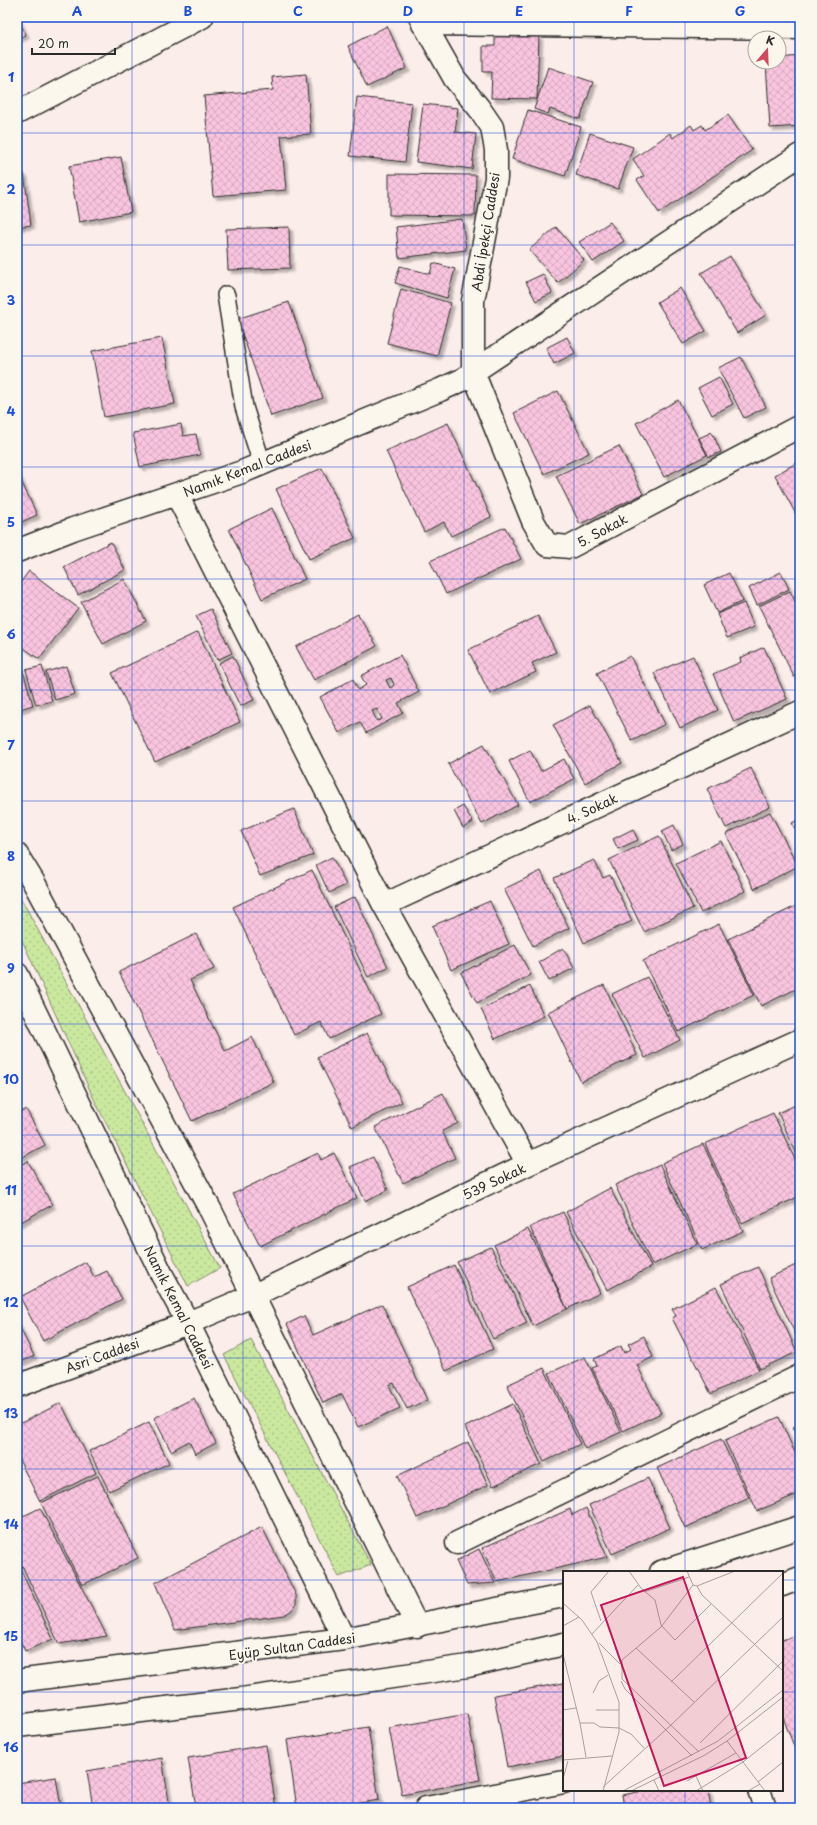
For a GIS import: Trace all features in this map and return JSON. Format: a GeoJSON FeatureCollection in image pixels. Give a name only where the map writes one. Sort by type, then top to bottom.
{"type":"FeatureCollection","features":[{"type":"Feature","properties":{"kind":"street"},"geometry":{"type":"LineString","coordinates":[[17,113],[202,17]]}},
{"type":"Feature","properties":{"kind":"street"},"geometry":{"type":"LineString","coordinates":[[422,20],[800,28]]}},
{"type":"Feature","properties":{"kind":"street","name":"Abdi İpekçi Caddesi"},"geometry":{"type":"LineString","coordinates":[[422,20],[455,79],[479,108],[492,127],[496,150],[496,178],[473,301],[473,372]]}},
{"type":"Feature","properties":{"kind":"street","name":"Namık Kemal Caddesi"},"geometry":{"type":"LineString","coordinates":[[17,551],[66,532],[262,464],[462,380],[800,155]]}},
{"type":"Feature","properties":{"kind":"street","name":"5. Sokak"},"geometry":{"type":"LineString","coordinates":[[473,372],[534,521],[547,545],[570,547],[800,426]]}},
{"type":"Feature","properties":{"kind":"street"},"geometry":{"type":"LineString","coordinates":[[176,495],[384,905],[528,1164]]}},
{"type":"Feature","properties":{"kind":"street","name":"4. Sokak"},"geometry":{"type":"LineString","coordinates":[[384,905],[800,712]]}},
{"type":"Feature","properties":{"kind":"street"},"geometry":{"type":"LineString","coordinates":[[17,855],[33,881],[211,1211],[416,1626]]}},
{"type":"Feature","properties":{"kind":"street","name":"Namık Kemal Caddesi"},"geometry":{"type":"LineString","coordinates":[[17,974],[159,1268],[188,1323],[344,1639]]}},
{"type":"Feature","properties":{"kind":"street","name":"539 Sokak"},"geometry":{"type":"LineString","coordinates":[[188,1323],[252,1296],[528,1164],[800,1040]]}},
{"type":"Feature","properties":{"kind":"street","name":"Asri Caddesi"},"geometry":{"type":"LineString","coordinates":[[17,1386],[188,1323]]}},
{"type":"Feature","properties":{"kind":"street"},"geometry":{"type":"LineString","coordinates":[[457,1543],[800,1376]]}},
{"type":"Feature","properties":{"kind":"street"},"geometry":{"type":"LineString","coordinates":[[664,1571],[800,1527]]}},
{"type":"Feature","properties":{"kind":"street"},"geometry":{"type":"LineString","coordinates":[[783,1584],[800,1578]]}},
{"type":"Feature","properties":{"kind":"street","name":"Eyüp Sultan Caddesi"},"geometry":{"type":"LineString","coordinates":[[17,1681],[344,1639],[563,1596]]}},
{"type":"Feature","properties":{"kind":"street"},"geometry":{"type":"LineString","coordinates":[[17,1726],[241,1699],[468,1666],[563,1644]]}},
{"type":"Feature","properties":{"kind":"street"},"geometry":{"type":"LineString","coordinates":[[426,1808],[563,1782]]}},
{"type":"Feature","properties":{"kind":"street"},"geometry":{"type":"LineString","coordinates":[[759,1791],[766,1808]]}},
{"type":"Feature","properties":{"kind":"lane"},"geometry":{"type":"LineString","coordinates":[[226,295],[244,407],[262,464]]}},
{"type":"Feature","properties":{"kind":"green space"},"geometry":{"type":"Polygon","coordinates":[[[17,891],[220,1268],[188,1286],[93,1097],[17,929],[17,891]]]}},
{"type":"Feature","properties":{"kind":"green space"},"geometry":{"type":"Polygon","coordinates":[[[251,1340],[371,1565],[339,1577],[224,1355],[251,1340]]]}},
{"type":"Feature","properties":{"kind":"building"},"geometry":{"type":"Polygon","coordinates":[[[17,17],[26,35],[17,39],[17,17]]]}},
{"type":"Feature","properties":{"kind":"building"},"geometry":{"type":"Polygon","coordinates":[[[387,26],[407,68],[367,87],[348,46],[387,26]]]}},
{"type":"Feature","properties":{"kind":"building"},"geometry":{"type":"Polygon","coordinates":[[[495,35],[539,36],[537,99],[491,98],[492,72],[483,72],[483,46],[495,46],[495,35]]]}},
{"type":"Feature","properties":{"kind":"building"},"geometry":{"type":"Polygon","coordinates":[[[800,56],[800,126],[770,128],[766,70],[787,70],[787,57],[800,56]]]}},
{"type":"Feature","properties":{"kind":"building"},"geometry":{"type":"Polygon","coordinates":[[[548,67],[593,82],[580,119],[550,109],[548,114],[534,109],[548,67]]]}},
{"type":"Feature","properties":{"kind":"building"},"geometry":{"type":"Polygon","coordinates":[[[306,74],[311,134],[281,136],[286,190],[213,196],[204,96],[273,90],[272,77],[306,74]]]}},
{"type":"Feature","properties":{"kind":"building"},"geometry":{"type":"Polygon","coordinates":[[[357,97],[412,103],[405,162],[350,156],[357,97]]]}},
{"type":"Feature","properties":{"kind":"building"},"geometry":{"type":"Polygon","coordinates":[[[423,104],[458,108],[455,132],[476,134],[472,169],[416,162],[423,104]]]}},
{"type":"Feature","properties":{"kind":"building"},"geometry":{"type":"Polygon","coordinates":[[[528,110],[581,127],[565,176],[512,159],[528,110]]]}},
{"type":"Feature","properties":{"kind":"building"},"geometry":{"type":"Polygon","coordinates":[[[728,115],[752,150],[659,213],[637,180],[644,176],[633,159],[670,133],[673,138],[691,125],[694,130],[702,125],[705,130],[728,115]]]}},
{"type":"Feature","properties":{"kind":"building"},"geometry":{"type":"Polygon","coordinates":[[[590,133],[633,147],[618,189],[576,175],[590,133]]]}},
{"type":"Feature","properties":{"kind":"building"},"geometry":{"type":"Polygon","coordinates":[[[121,157],[131,212],[79,222],[69,166],[121,157]]]}},
{"type":"Feature","properties":{"kind":"building"},"geometry":{"type":"Polygon","coordinates":[[[24,173],[31,225],[17,227],[17,174],[24,173]]]}},
{"type":"Feature","properties":{"kind":"building"},"geometry":{"type":"Polygon","coordinates":[[[389,174],[476,175],[475,216],[389,215],[389,174]]]}},
{"type":"Feature","properties":{"kind":"building"},"geometry":{"type":"Polygon","coordinates":[[[462,219],[466,250],[399,258],[396,227],[462,219]]]}},
{"type":"Feature","properties":{"kind":"building"},"geometry":{"type":"Polygon","coordinates":[[[610,222],[624,241],[593,262],[579,242],[610,222]]]}},
{"type":"Feature","properties":{"kind":"building"},"geometry":{"type":"Polygon","coordinates":[[[289,227],[290,268],[228,270],[226,229],[289,227]]]}},
{"type":"Feature","properties":{"kind":"building"},"geometry":{"type":"Polygon","coordinates":[[[556,227],[584,260],[558,283],[529,250],[556,227]]]}},
{"type":"Feature","properties":{"kind":"building"},"geometry":{"type":"Polygon","coordinates":[[[730,256],[766,315],[737,333],[701,273],[730,256]]]}},
{"type":"Feature","properties":{"kind":"building"},"geometry":{"type":"Polygon","coordinates":[[[433,263],[455,269],[447,298],[395,283],[400,266],[430,274],[433,263]]]}},
{"type":"Feature","properties":{"kind":"building"},"geometry":{"type":"Polygon","coordinates":[[[543,274],[552,293],[536,301],[526,282],[543,274]]]}},
{"type":"Feature","properties":{"kind":"building"},"geometry":{"type":"Polygon","coordinates":[[[680,288],[706,331],[683,344],[657,302],[680,288]]]}},
{"type":"Feature","properties":{"kind":"building"},"geometry":{"type":"Polygon","coordinates":[[[401,289],[451,303],[437,356],[387,343],[401,289]]]}},
{"type":"Feature","properties":{"kind":"building"},"geometry":{"type":"Polygon","coordinates":[[[289,302],[323,398],[271,416],[237,319],[289,302]]]}},
{"type":"Feature","properties":{"kind":"building"},"geometry":{"type":"Polygon","coordinates":[[[567,337],[575,353],[554,364],[546,348],[567,337]]]}},
{"type":"Feature","properties":{"kind":"building"},"geometry":{"type":"Polygon","coordinates":[[[162,338],[175,404],[104,417],[92,351],[162,338]]]}},
{"type":"Feature","properties":{"kind":"building"},"geometry":{"type":"Polygon","coordinates":[[[741,357],[766,407],[744,418],[718,368],[741,357]]]}},
{"type":"Feature","properties":{"kind":"building"},"geometry":{"type":"Polygon","coordinates":[[[719,377],[733,404],[712,415],[698,388],[719,377]]]}},
{"type":"Feature","properties":{"kind":"building"},"geometry":{"type":"Polygon","coordinates":[[[558,391],[589,453],[544,474],[514,413],[558,391]]]}},
{"type":"Feature","properties":{"kind":"building"},"geometry":{"type":"Polygon","coordinates":[[[678,400],[707,455],[664,477],[636,423],[678,400]]]}},
{"type":"Feature","properties":{"kind":"building"},"geometry":{"type":"Polygon","coordinates":[[[448,423],[491,517],[451,536],[444,522],[424,532],[386,451],[448,423]]]}},
{"type":"Feature","properties":{"kind":"building"},"geometry":{"type":"Polygon","coordinates":[[[181,424],[183,436],[196,434],[200,455],[140,467],[133,433],[181,424]]]}},
{"type":"Feature","properties":{"kind":"building"},"geometry":{"type":"Polygon","coordinates":[[[712,432],[721,452],[709,457],[699,438],[712,432]]]}},
{"type":"Feature","properties":{"kind":"building"},"geometry":{"type":"Polygon","coordinates":[[[619,446],[643,494],[580,524],[556,476],[619,446]]]}},
{"type":"Feature","properties":{"kind":"building"},"geometry":{"type":"Polygon","coordinates":[[[800,461],[800,522],[775,475],[800,461]]]}},
{"type":"Feature","properties":{"kind":"building"},"geometry":{"type":"Polygon","coordinates":[[[322,468],[355,538],[309,559],[276,489],[322,468]]]}},
{"type":"Feature","properties":{"kind":"building"},"geometry":{"type":"Polygon","coordinates":[[[17,472],[37,515],[17,524],[17,472]]]}},
{"type":"Feature","properties":{"kind":"building"},"geometry":{"type":"Polygon","coordinates":[[[272,508],[305,579],[262,599],[229,529],[272,508]]]}},
{"type":"Feature","properties":{"kind":"building"},"geometry":{"type":"Polygon","coordinates":[[[505,527],[521,559],[446,594],[430,561],[505,527]]]}},
{"type":"Feature","properties":{"kind":"building"},"geometry":{"type":"Polygon","coordinates":[[[111,542],[125,570],[78,595],[64,567],[111,542]]]}},
{"type":"Feature","properties":{"kind":"building"},"geometry":{"type":"Polygon","coordinates":[[[29,571],[78,608],[39,659],[17,643],[17,587],[29,571]]]}},
{"type":"Feature","properties":{"kind":"building"},"geometry":{"type":"Polygon","coordinates":[[[781,572],[789,589],[757,605],[749,588],[781,572]]]}},
{"type":"Feature","properties":{"kind":"building"},"geometry":{"type":"Polygon","coordinates":[[[729,573],[743,601],[717,613],[704,585],[729,573]]]}},
{"type":"Feature","properties":{"kind":"building"},"geometry":{"type":"Polygon","coordinates":[[[124,579],[146,621],[103,644],[81,602],[124,579]]]}},
{"type":"Feature","properties":{"kind":"building"},"geometry":{"type":"Polygon","coordinates":[[[790,591],[800,611],[800,674],[794,677],[759,606],[790,591]]]}},
{"type":"Feature","properties":{"kind":"building"},"geometry":{"type":"Polygon","coordinates":[[[744,603],[754,627],[727,638],[717,614],[744,603]]]}},
{"type":"Feature","properties":{"kind":"building"},"geometry":{"type":"Polygon","coordinates":[[[211,609],[232,653],[217,660],[196,616],[211,609]]]}},
{"type":"Feature","properties":{"kind":"building"},"geometry":{"type":"Polygon","coordinates":[[[358,614],[377,646],[314,680],[296,647],[358,614]]]}},
{"type":"Feature","properties":{"kind":"building"},"geometry":{"type":"Polygon","coordinates":[[[538,616],[556,652],[532,663],[536,672],[490,694],[468,650],[538,616]]]}},
{"type":"Feature","properties":{"kind":"building"},"geometry":{"type":"Polygon","coordinates":[[[198,632],[240,722],[155,762],[112,673],[198,632]]]}},
{"type":"Feature","properties":{"kind":"building"},"geometry":{"type":"Polygon","coordinates":[[[764,647],[787,699],[734,722],[713,674],[741,662],[740,658],[764,647]]]}},
{"type":"Feature","properties":{"kind":"building"},"geometry":{"type":"Polygon","coordinates":[[[400,655],[419,692],[398,703],[403,713],[366,733],[360,722],[339,733],[320,697],[353,679],[358,690],[366,685],[361,676],[400,655]],[[391,678],[386,680],[390,688],[394,685],[391,678]],[[377,709],[372,711],[377,721],[382,719],[377,709]]]}},
{"type":"Feature","properties":{"kind":"building"},"geometry":{"type":"Polygon","coordinates":[[[233,656],[254,700],[240,706],[219,663],[233,656]]]}},
{"type":"Feature","properties":{"kind":"building"},"geometry":{"type":"Polygon","coordinates":[[[630,656],[665,724],[632,741],[597,673],[630,656]]]}},
{"type":"Feature","properties":{"kind":"building"},"geometry":{"type":"Polygon","coordinates":[[[693,656],[718,710],[680,728],[654,673],[693,656]]]}},
{"type":"Feature","properties":{"kind":"building"},"geometry":{"type":"Polygon","coordinates":[[[42,666],[52,701],[36,705],[26,670],[42,666]]]}},
{"type":"Feature","properties":{"kind":"building"},"geometry":{"type":"Polygon","coordinates":[[[66,666],[75,694],[55,700],[46,672],[66,666]]]}},
{"type":"Feature","properties":{"kind":"building"},"geometry":{"type":"Polygon","coordinates":[[[23,671],[33,705],[17,710],[17,673],[23,671]]]}},
{"type":"Feature","properties":{"kind":"building"},"geometry":{"type":"Polygon","coordinates":[[[590,705],[622,763],[585,783],[553,725],[590,705]]]}},
{"type":"Feature","properties":{"kind":"building"},"geometry":{"type":"Polygon","coordinates":[[[484,744],[518,805],[482,824],[448,764],[484,744]]]}},
{"type":"Feature","properties":{"kind":"building"},"geometry":{"type":"Polygon","coordinates":[[[530,750],[541,771],[564,759],[574,779],[530,802],[509,761],[530,750]]]}},
{"type":"Feature","properties":{"kind":"building"},"geometry":{"type":"Polygon","coordinates":[[[751,768],[770,807],[726,828],[707,789],[751,768]]]}},
{"type":"Feature","properties":{"kind":"building"},"geometry":{"type":"Polygon","coordinates":[[[463,806],[473,822],[463,828],[454,811],[463,806]]]}},
{"type":"Feature","properties":{"kind":"building"},"geometry":{"type":"Polygon","coordinates":[[[294,809],[313,855],[260,876],[241,831],[294,809]]]}},
{"type":"Feature","properties":{"kind":"building"},"geometry":{"type":"Polygon","coordinates":[[[770,812],[798,866],[754,889],[726,834],[770,812]]]}},
{"type":"Feature","properties":{"kind":"building"},"geometry":{"type":"Polygon","coordinates":[[[800,819],[800,839],[792,823],[800,819]]]}},
{"type":"Feature","properties":{"kind":"building"},"geometry":{"type":"Polygon","coordinates":[[[674,825],[683,844],[671,850],[662,831],[674,825]]]}},
{"type":"Feature","properties":{"kind":"building"},"geometry":{"type":"Polygon","coordinates":[[[633,829],[638,840],[618,849],[613,839],[633,829]]]}},
{"type":"Feature","properties":{"kind":"building"},"geometry":{"type":"Polygon","coordinates":[[[659,836],[693,908],[644,932],[609,860],[659,836]]]}},
{"type":"Feature","properties":{"kind":"building"},"geometry":{"type":"Polygon","coordinates":[[[721,841],[745,891],[701,913],[676,863],[721,841]]]}},
{"type":"Feature","properties":{"kind":"building"},"geometry":{"type":"Polygon","coordinates":[[[332,857],[346,885],[329,893],[316,865],[332,857]]]}},
{"type":"Feature","properties":{"kind":"building"},"geometry":{"type":"Polygon","coordinates":[[[594,860],[603,878],[610,875],[632,921],[584,943],[554,878],[594,860]]]}},
{"type":"Feature","properties":{"kind":"building"},"geometry":{"type":"Polygon","coordinates":[[[312,870],[381,1014],[329,1039],[321,1022],[294,1035],[233,907],[312,870]]]}},
{"type":"Feature","properties":{"kind":"building"},"geometry":{"type":"Polygon","coordinates":[[[541,871],[569,928],[533,946],[504,889],[541,871]]]}},
{"type":"Feature","properties":{"kind":"building"},"geometry":{"type":"Polygon","coordinates":[[[355,897],[388,967],[368,977],[334,907],[355,897]]]}},
{"type":"Feature","properties":{"kind":"building"},"geometry":{"type":"Polygon","coordinates":[[[490,901],[509,944],[451,970],[432,926],[490,901]]]}},
{"type":"Feature","properties":{"kind":"building"},"geometry":{"type":"Polygon","coordinates":[[[800,904],[800,987],[761,1006],[728,939],[800,904]]]}},
{"type":"Feature","properties":{"kind":"building"},"geometry":{"type":"Polygon","coordinates":[[[719,924],[754,995],[678,1032],[643,961],[719,924]]]}},
{"type":"Feature","properties":{"kind":"building"},"geometry":{"type":"Polygon","coordinates":[[[196,934],[214,969],[190,980],[225,1051],[252,1037],[274,1082],[192,1121],[119,972],[196,934]]]}},
{"type":"Feature","properties":{"kind":"building"},"geometry":{"type":"Polygon","coordinates":[[[515,945],[531,975],[477,1003],[461,973],[515,945]]]}},
{"type":"Feature","properties":{"kind":"building"},"geometry":{"type":"Polygon","coordinates":[[[563,948],[574,968],[549,981],[539,962],[563,948]]]}},
{"type":"Feature","properties":{"kind":"building"},"geometry":{"type":"Polygon","coordinates":[[[647,977],[680,1040],[645,1058],[612,994],[647,977]]]}},
{"type":"Feature","properties":{"kind":"building"},"geometry":{"type":"Polygon","coordinates":[[[604,985],[637,1055],[581,1082],[548,1012],[604,985]]]}},
{"type":"Feature","properties":{"kind":"building"},"geometry":{"type":"Polygon","coordinates":[[[530,986],[544,1016],[495,1039],[481,1009],[530,986]]]}},
{"type":"Feature","properties":{"kind":"building"},"geometry":{"type":"Polygon","coordinates":[[[367,1033],[402,1102],[352,1127],[317,1057],[367,1033]]]}},
{"type":"Feature","properties":{"kind":"building"},"geometry":{"type":"Polygon","coordinates":[[[443,1093],[458,1123],[442,1131],[455,1158],[403,1183],[375,1127],[443,1093]]]}},
{"type":"Feature","properties":{"kind":"building"},"geometry":{"type":"Polygon","coordinates":[[[800,1103],[800,1161],[778,1113],[800,1103]]]}},
{"type":"Feature","properties":{"kind":"building"},"geometry":{"type":"Polygon","coordinates":[[[26,1109],[45,1145],[17,1160],[17,1114],[26,1109]]]}},
{"type":"Feature","properties":{"kind":"building"},"geometry":{"type":"Polygon","coordinates":[[[773,1113],[800,1170],[800,1196],[742,1223],[705,1144],[773,1113]]]}},
{"type":"Feature","properties":{"kind":"building"},"geometry":{"type":"Polygon","coordinates":[[[703,1144],[743,1231],[702,1250],[662,1163],[703,1144]]]}},
{"type":"Feature","properties":{"kind":"building"},"geometry":{"type":"Polygon","coordinates":[[[318,1153],[321,1160],[334,1153],[357,1198],[260,1246],[233,1194],[318,1153]]]}},
{"type":"Feature","properties":{"kind":"building"},"geometry":{"type":"Polygon","coordinates":[[[373,1157],[388,1190],[365,1201],[350,1167],[373,1157]]]}},
{"type":"Feature","properties":{"kind":"building"},"geometry":{"type":"Polygon","coordinates":[[[28,1161],[52,1205],[17,1224],[17,1167],[28,1161]]]}},
{"type":"Feature","properties":{"kind":"building"},"geometry":{"type":"Polygon","coordinates":[[[660,1165],[697,1244],[652,1265],[615,1185],[660,1165]]]}},
{"type":"Feature","properties":{"kind":"building"},"geometry":{"type":"Polygon","coordinates":[[[610,1188],[651,1267],[607,1290],[566,1212],[610,1188]]]}},
{"type":"Feature","properties":{"kind":"building"},"geometry":{"type":"Polygon","coordinates":[[[563,1212],[600,1293],[567,1309],[530,1227],[563,1212]]]}},
{"type":"Feature","properties":{"kind":"building"},"geometry":{"type":"Polygon","coordinates":[[[528,1229],[567,1309],[533,1326],[494,1245],[528,1229]]]}},
{"type":"Feature","properties":{"kind":"building"},"geometry":{"type":"Polygon","coordinates":[[[491,1247],[527,1323],[493,1339],[457,1262],[491,1247]]]}},
{"type":"Feature","properties":{"kind":"building"},"geometry":{"type":"Polygon","coordinates":[[[86,1262],[94,1277],[107,1271],[122,1299],[43,1341],[20,1297],[86,1262]]]}},
{"type":"Feature","properties":{"kind":"building"},"geometry":{"type":"Polygon","coordinates":[[[800,1263],[800,1344],[769,1278],[800,1263]]]}},
{"type":"Feature","properties":{"kind":"building"},"geometry":{"type":"Polygon","coordinates":[[[454,1265],[493,1349],[446,1371],[407,1287],[454,1265]]]}},
{"type":"Feature","properties":{"kind":"building"},"geometry":{"type":"Polygon","coordinates":[[[758,1267],[797,1352],[760,1369],[721,1284],[758,1267]]]}},
{"type":"Feature","properties":{"kind":"building"},"geometry":{"type":"Polygon","coordinates":[[[716,1287],[759,1370],[711,1394],[672,1318],[676,1316],[672,1309],[716,1287]]]}},
{"type":"Feature","properties":{"kind":"building"},"geometry":{"type":"Polygon","coordinates":[[[382,1304],[427,1400],[407,1409],[394,1383],[389,1385],[400,1408],[358,1427],[342,1394],[323,1403],[287,1324],[304,1316],[313,1335],[382,1304]]]}},
{"type":"Feature","properties":{"kind":"building"},"geometry":{"type":"Polygon","coordinates":[[[17,1322],[34,1356],[17,1364],[17,1322]]]}},
{"type":"Feature","properties":{"kind":"building"},"geometry":{"type":"Polygon","coordinates":[[[644,1336],[653,1357],[637,1365],[661,1413],[623,1431],[592,1368],[597,1366],[594,1359],[621,1346],[624,1353],[631,1349],[628,1344],[644,1336]]]}},
{"type":"Feature","properties":{"kind":"building"},"geometry":{"type":"Polygon","coordinates":[[[585,1357],[621,1432],[585,1449],[549,1373],[585,1357]]]}},
{"type":"Feature","properties":{"kind":"building"},"geometry":{"type":"Polygon","coordinates":[[[544,1368],[580,1444],[544,1462],[507,1385],[544,1368]]]}},
{"type":"Feature","properties":{"kind":"building"},"geometry":{"type":"Polygon","coordinates":[[[194,1398],[216,1443],[195,1454],[189,1441],[171,1451],[154,1418],[194,1398]]]}},
{"type":"Feature","properties":{"kind":"building"},"geometry":{"type":"Polygon","coordinates":[[[61,1403],[96,1473],[40,1501],[17,1456],[17,1425],[61,1403]]]}},
{"type":"Feature","properties":{"kind":"building"},"geometry":{"type":"Polygon","coordinates":[[[513,1404],[541,1464],[493,1486],[465,1427],[513,1404]]]}},
{"type":"Feature","properties":{"kind":"building"},"geometry":{"type":"Polygon","coordinates":[[[779,1417],[800,1464],[800,1493],[757,1511],[725,1441],[779,1417]]]}},
{"type":"Feature","properties":{"kind":"building"},"geometry":{"type":"Polygon","coordinates":[[[149,1422],[169,1463],[109,1491],[89,1451],[149,1422]]]}},
{"type":"Feature","properties":{"kind":"building"},"geometry":{"type":"Polygon","coordinates":[[[800,1424],[800,1442],[793,1427],[800,1424]]]}},
{"type":"Feature","properties":{"kind":"building"},"geometry":{"type":"Polygon","coordinates":[[[721,1439],[749,1498],[685,1528],[657,1468],[721,1439]]]}},
{"type":"Feature","properties":{"kind":"building"},"geometry":{"type":"Polygon","coordinates":[[[468,1442],[488,1485],[417,1518],[397,1476],[468,1442]]]}},
{"type":"Feature","properties":{"kind":"building"},"geometry":{"type":"Polygon","coordinates":[[[98,1476],[138,1558],[82,1585],[41,1503],[98,1476]]]}},
{"type":"Feature","properties":{"kind":"building"},"geometry":{"type":"Polygon","coordinates":[[[648,1478],[670,1528],[612,1554],[589,1505],[648,1478]]]}},
{"type":"Feature","properties":{"kind":"building"},"geometry":{"type":"Polygon","coordinates":[[[40,1508],[107,1636],[59,1644],[17,1555],[17,1519],[40,1508]]]}},
{"type":"Feature","properties":{"kind":"building"},"geometry":{"type":"Polygon","coordinates":[[[586,1508],[607,1557],[497,1582],[482,1548],[570,1509],[572,1515],[586,1508]]]}},
{"type":"Feature","properties":{"kind":"building"},"geometry":{"type":"Polygon","coordinates":[[[262,1527],[296,1595],[296,1604],[291,1611],[284,1615],[175,1630],[155,1583],[262,1527]]]}},
{"type":"Feature","properties":{"kind":"building"},"geometry":{"type":"Polygon","coordinates":[[[479,1549],[495,1583],[467,1585],[456,1561],[479,1549]]]}},
{"type":"Feature","properties":{"kind":"building"},"geometry":{"type":"Polygon","coordinates":[[[17,1562],[53,1639],[25,1651],[17,1634],[17,1562]]]}},
{"type":"Feature","properties":{"kind":"building"},"geometry":{"type":"Polygon","coordinates":[[[800,1634],[800,1762],[783,1718],[783,1640],[800,1634]]]}},
{"type":"Feature","properties":{"kind":"building"},"geometry":{"type":"Polygon","coordinates":[[[563,1683],[563,1756],[507,1767],[494,1695],[563,1683]]]}},
{"type":"Feature","properties":{"kind":"building"},"geometry":{"type":"Polygon","coordinates":[[[467,1714],[480,1780],[402,1795],[389,1728],[467,1714]]]}},
{"type":"Feature","properties":{"kind":"building"},"geometry":{"type":"Polygon","coordinates":[[[368,1727],[379,1800],[328,1808],[297,1808],[287,1740],[368,1727]]]}},
{"type":"Feature","properties":{"kind":"building"},"geometry":{"type":"Polygon","coordinates":[[[266,1745],[276,1808],[196,1808],[188,1758],[266,1745]]]}},
{"type":"Feature","properties":{"kind":"building"},"geometry":{"type":"Polygon","coordinates":[[[162,1758],[170,1808],[93,1808],[87,1771],[162,1758]]]}},
{"type":"Feature","properties":{"kind":"building"},"geometry":{"type":"Polygon","coordinates":[[[56,1777],[61,1808],[17,1808],[17,1783],[56,1777]]]}},
{"type":"Feature","properties":{"kind":"building"},"geometry":{"type":"Polygon","coordinates":[[[644,1791],[708,1791],[711,1808],[624,1808],[622,1795],[644,1791]]]}}]}
